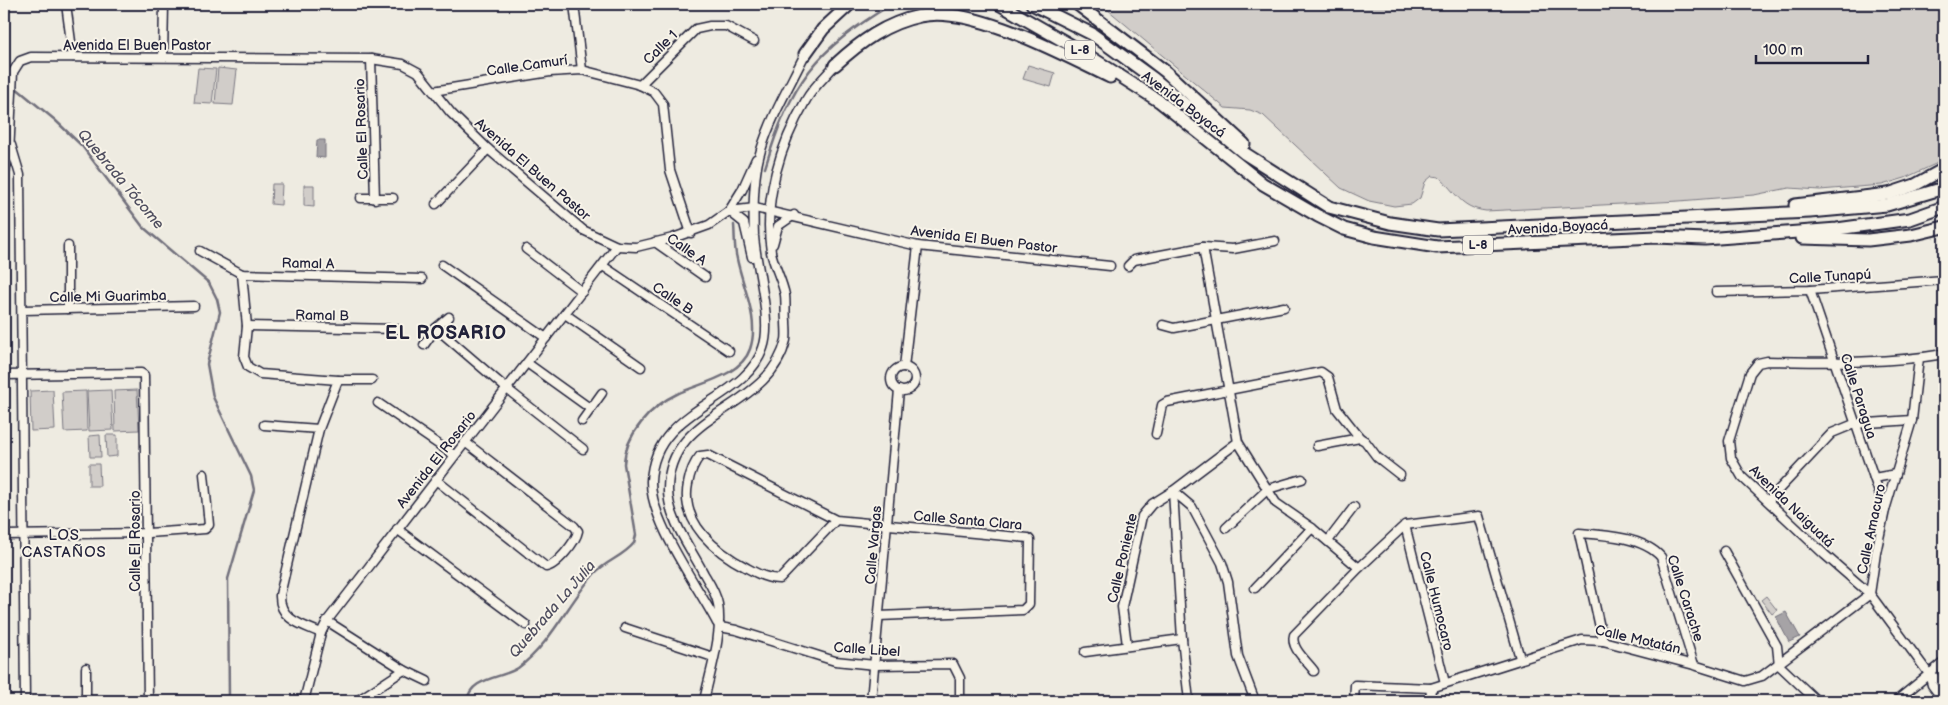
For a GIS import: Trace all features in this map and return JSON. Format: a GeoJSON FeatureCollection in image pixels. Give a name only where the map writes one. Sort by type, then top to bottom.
{"type":"FeatureCollection","features":[{"type":"Feature","properties":{"kind":"highway"},"geometry":{"type":"LineString","coordinates":[[805,54],[823,29],[850,4]]}},
{"type":"Feature","properties":{"kind":"highway","name":"Avenida Boyacá"},"geometry":{"type":"LineString","coordinates":[[999,4],[1081,51],[1159,101],[1263,184],[1344,229],[1374,238],[1438,246],[1656,237],[1705,239],[1837,229],[1910,219],[1944,207]]}},
{"type":"Feature","properties":{"kind":"highway","name":"Avenida Boyacá"},"geometry":{"type":"LineString","coordinates":[[1032,4],[1092,34],[1154,79],[1244,153],[1278,176],[1329,207],[1390,223],[1438,230],[1685,218],[1886,205],[1944,188]]}},
{"type":"Feature","properties":{"kind":"highway"},"geometry":{"type":"LineString","coordinates":[[1077,4],[1166,72],[1278,176]]}},
{"type":"Feature","properties":{"kind":"highway"},"geometry":{"type":"LineString","coordinates":[[835,65],[870,36],[893,25],[921,16],[941,14],[961,16],[1021,36],[1159,101]]}},
{"type":"Feature","properties":{"kind":"highway"},"geometry":{"type":"LineString","coordinates":[[1685,218],[1701,213],[1756,210],[1888,194],[1915,184],[1944,169]]}},
{"type":"Feature","properties":{"kind":"highway"},"geometry":{"type":"LineString","coordinates":[[1705,239],[1868,240],[1911,235],[1944,227]]}},
{"type":"Feature","properties":{"kind":"street"},"geometry":{"type":"LineString","coordinates":[[66,4],[73,57]]}},
{"type":"Feature","properties":{"kind":"street"},"geometry":{"type":"LineString","coordinates":[[163,57],[164,4]]}},
{"type":"Feature","properties":{"kind":"street"},"geometry":{"type":"LineString","coordinates":[[574,4],[582,70]]}},
{"type":"Feature","properties":{"kind":"street","name":"Calle 1"},"geometry":{"type":"LineString","coordinates":[[640,85],[696,29],[710,26],[726,26],[754,41]]}},
{"type":"Feature","properties":{"kind":"street"},"geometry":{"type":"LineString","coordinates":[[720,627],[697,584],[669,541],[654,502],[651,482],[653,464],[670,432],[710,399],[746,376],[757,363],[764,346],[766,316],[757,270],[744,222],[728,211],[742,190],[805,54]]}},
{"type":"Feature","properties":{"kind":"street","name":"Avenida El Buen Pastor"},"geometry":{"type":"LineString","coordinates":[[7,125],[13,72],[20,61],[38,56],[371,59],[408,65],[423,76],[451,113],[488,148],[583,230],[617,246],[636,246],[691,233],[709,225],[728,211],[755,208],[794,215],[918,246],[1110,266]]}},
{"type":"Feature","properties":{"kind":"street","name":"Calle El Rosario"},"geometry":{"type":"LineString","coordinates":[[371,59],[375,198]]}},
{"type":"Feature","properties":{"kind":"street"},"geometry":{"type":"LineString","coordinates":[[704,701],[720,627],[718,604],[714,590],[679,529],[671,509],[668,491],[671,466],[682,445],[699,426],[755,389],[772,374],[779,358],[786,339],[785,295],[771,253],[768,211],[777,167],[789,134],[807,98],[835,65]]}},
{"type":"Feature","properties":{"kind":"street","name":"Calle Camurí"},"geometry":{"type":"LineString","coordinates":[[433,91],[550,72],[582,70],[640,85],[654,92],[663,104],[670,170],[691,233]]}},
{"type":"Feature","properties":{"kind":"street"},"geometry":{"type":"LineString","coordinates":[[7,125],[20,175],[24,374],[25,701]]}},
{"type":"Feature","properties":{"kind":"street"},"geometry":{"type":"LineString","coordinates":[[4,175],[10,141]]}},
{"type":"Feature","properties":{"kind":"street"},"geometry":{"type":"LineString","coordinates":[[436,204],[488,148]]}},
{"type":"Feature","properties":{"kind":"street"},"geometry":{"type":"LineString","coordinates":[[757,270],[754,235],[760,150]]}},
{"type":"Feature","properties":{"kind":"street","name":"Calle El Rosario"},"geometry":{"type":"LineString","coordinates":[[361,198],[393,198]]}},
{"type":"Feature","properties":{"kind":"street"},"geometry":{"type":"LineString","coordinates":[[771,253],[778,226],[794,215]]}},
{"type":"Feature","properties":{"kind":"street"},"geometry":{"type":"LineString","coordinates":[[1128,266],[1134,260],[1203,247],[1234,249],[1275,241]]}},
{"type":"Feature","properties":{"kind":"street","name":"Calle A"},"geometry":{"type":"LineString","coordinates":[[655,242],[705,277]]}},
{"type":"Feature","properties":{"kind":"street"},"geometry":{"type":"LineString","coordinates":[[68,246],[68,309]]}},
{"type":"Feature","properties":{"kind":"street","name":"Avenida El Rosario"},"geometry":{"type":"LineString","coordinates":[[304,701],[327,621],[397,528],[617,246]]}},
{"type":"Feature","properties":{"kind":"street","name":"Calle Vargas"},"geometry":{"type":"LineString","coordinates":[[871,701],[899,390],[891,382],[891,375],[896,369],[904,367],[918,246]]}},
{"type":"Feature","properties":{"kind":"street"},"geometry":{"type":"LineString","coordinates":[[1203,247],[1238,442],[1276,503],[1312,528],[1358,568]]}},
{"type":"Feature","properties":{"kind":"street"},"geometry":{"type":"LineString","coordinates":[[526,249],[582,292]]}},
{"type":"Feature","properties":{"kind":"street","name":"Ramal A"},"geometry":{"type":"LineString","coordinates":[[200,251],[242,274],[422,279]]}},
{"type":"Feature","properties":{"kind":"street"},"geometry":{"type":"LineString","coordinates":[[442,265],[546,338]]}},
{"type":"Feature","properties":{"kind":"street","name":"Calle B"},"geometry":{"type":"LineString","coordinates":[[603,266],[729,351]]}},
{"type":"Feature","properties":{"kind":"street"},"geometry":{"type":"LineString","coordinates":[[242,274],[247,326],[244,357],[248,367],[254,372],[338,380],[372,380]]}},
{"type":"Feature","properties":{"kind":"street","name":"Calle Tunapú"},"geometry":{"type":"LineString","coordinates":[[1716,292],[1810,290],[1944,280]]}},
{"type":"Feature","properties":{"kind":"street","name":"Calle Paragua"},"geometry":{"type":"LineString","coordinates":[[1810,290],[1836,362],[1854,424],[1885,510]]}},
{"type":"Feature","properties":{"kind":"street","name":"Calle Mi Guarimba"},"geometry":{"type":"LineString","coordinates":[[23,310],[194,306]]}},
{"type":"Feature","properties":{"kind":"street"},"geometry":{"type":"LineString","coordinates":[[1163,326],[1174,328],[1284,307]]}},
{"type":"Feature","properties":{"kind":"street"},"geometry":{"type":"LineString","coordinates":[[565,314],[641,367]]}},
{"type":"Feature","properties":{"kind":"street"},"geometry":{"type":"LineString","coordinates":[[424,345],[436,328],[449,317]]}},
{"type":"Feature","properties":{"kind":"street","name":"Ramal B"},"geometry":{"type":"LineString","coordinates":[[247,326],[397,329]]}},
{"type":"Feature","properties":{"kind":"street"},"geometry":{"type":"LineString","coordinates":[[436,328],[507,389],[583,449]]}},
{"type":"Feature","properties":{"kind":"street","name":"Avenida Naiguatá"},"geometry":{"type":"LineString","coordinates":[[1944,354],[1919,358],[1836,362],[1767,361],[1758,363],[1750,373],[1729,441],[1731,458],[1742,478],[1870,594],[1929,674],[1932,685],[1944,700]]}},
{"type":"Feature","properties":{"kind":"street","name":"Calle Amacuro"},"geometry":{"type":"LineString","coordinates":[[1779,665],[1870,594],[1885,510],[1912,420],[1919,358]]}},
{"type":"Feature","properties":{"kind":"street"},"geometry":{"type":"LineString","coordinates":[[527,363],[591,409]]}},
{"type":"Feature","properties":{"kind":"street"},"geometry":{"type":"LineString","coordinates":[[899,390],[907,391],[915,383],[913,372],[904,367]]}},
{"type":"Feature","properties":{"kind":"street"},"geometry":{"type":"LineString","coordinates":[[1156,434],[1164,403],[1324,372],[1328,377],[1337,409],[1377,457],[1400,475]]}},
{"type":"Feature","properties":{"kind":"street","name":"Calle El Rosario"},"geometry":{"type":"LineString","coordinates":[[24,374],[141,373],[146,380],[148,701]]}},
{"type":"Feature","properties":{"kind":"street"},"geometry":{"type":"LineString","coordinates":[[4,375],[24,374]]}},
{"type":"Feature","properties":{"kind":"street"},"geometry":{"type":"LineString","coordinates":[[322,633],[289,619],[283,612],[280,604],[319,429],[338,380]]}},
{"type":"Feature","properties":{"kind":"street"},"geometry":{"type":"LineString","coordinates":[[582,421],[602,393]]}},
{"type":"Feature","properties":{"kind":"street"},"geometry":{"type":"LineString","coordinates":[[378,403],[454,455]]}},
{"type":"Feature","properties":{"kind":"street"},"geometry":{"type":"LineString","coordinates":[[1768,501],[1832,433],[1854,424],[1912,420]]}},
{"type":"Feature","properties":{"kind":"street"},"geometry":{"type":"LineString","coordinates":[[264,425],[319,429]]}},
{"type":"Feature","properties":{"kind":"street"},"geometry":{"type":"LineString","coordinates":[[1317,446],[1360,438]]}},
{"type":"Feature","properties":{"kind":"street"},"geometry":{"type":"LineString","coordinates":[[436,480],[546,567],[554,564],[576,537],[578,531],[465,442]]}},
{"type":"Feature","properties":{"kind":"street","name":"Calle Poniente"},"geometry":{"type":"LineString","coordinates":[[1127,645],[1122,607],[1142,516],[1152,504],[1238,442]]}},
{"type":"Feature","properties":{"kind":"street","name":"Calle Santa Clara"},"geometry":{"type":"LineString","coordinates":[[836,520],[780,580],[760,575],[717,551],[697,528],[689,512],[685,496],[690,472],[700,456],[708,455],[836,520],[1028,538],[1031,543],[1029,604],[1024,610],[879,616]]}},
{"type":"Feature","properties":{"kind":"street"},"geometry":{"type":"LineString","coordinates":[[4,535],[148,533],[208,528],[204,474]]}},
{"type":"Feature","properties":{"kind":"street"},"geometry":{"type":"LineString","coordinates":[[1874,478],[1896,474]]}},
{"type":"Feature","properties":{"kind":"street"},"geometry":{"type":"LineString","coordinates":[[1226,528],[1268,489],[1302,479]]}},
{"type":"Feature","properties":{"kind":"street"},"geometry":{"type":"LineString","coordinates":[[1172,491],[1182,639],[1189,701]]}},
{"type":"Feature","properties":{"kind":"street"},"geometry":{"type":"LineString","coordinates":[[1172,491],[1192,507],[1222,563],[1228,582],[1238,656],[1255,701]]}},
{"type":"Feature","properties":{"kind":"street"},"geometry":{"type":"LineString","coordinates":[[1328,541],[1354,507]]}},
{"type":"Feature","properties":{"kind":"street"},"geometry":{"type":"LineString","coordinates":[[1314,671],[1295,647],[1293,642],[1294,635],[1358,568],[1405,525],[1479,516],[1520,658]]}},
{"type":"Feature","properties":{"kind":"street","name":"Calle Humocaro"},"geometry":{"type":"LineString","coordinates":[[1405,525],[1446,683]]}},
{"type":"Feature","properties":{"kind":"street"},"geometry":{"type":"LineString","coordinates":[[397,528],[526,625]]}},
{"type":"Feature","properties":{"kind":"street"},"geometry":{"type":"LineString","coordinates":[[1255,588],[1312,528]]}},
{"type":"Feature","properties":{"kind":"street","name":"Calle Carache"},"geometry":{"type":"LineString","coordinates":[[1603,641],[1578,533],[1605,536],[1652,547],[1661,557],[1694,665]]}},
{"type":"Feature","properties":{"kind":"street"},"geometry":{"type":"LineString","coordinates":[[1724,551],[1777,646],[1779,665],[1817,701]]}},
{"type":"Feature","properties":{"kind":"street"},"geometry":{"type":"LineString","coordinates":[[327,621],[404,670],[427,681]]}},
{"type":"Feature","properties":{"kind":"street","name":"Calle Libel"},"geometry":{"type":"LineString","coordinates":[[720,627],[736,630],[835,661],[875,664],[946,663],[956,666],[960,678],[960,701]]}},
{"type":"Feature","properties":{"kind":"street"},"geometry":{"type":"LineString","coordinates":[[625,628],[713,657]]}},
{"type":"Feature","properties":{"kind":"street"},"geometry":{"type":"LineString","coordinates":[[1085,652],[1182,639]]}},
{"type":"Feature","properties":{"kind":"street","name":"Calle Motatán"},"geometry":{"type":"LineString","coordinates":[[1431,688],[1520,658],[1582,640],[1603,641],[1694,665],[1745,681],[1762,676],[1779,665]]}},
{"type":"Feature","properties":{"kind":"street"},"geometry":{"type":"LineString","coordinates":[[1896,701],[1944,662]]}},
{"type":"Feature","properties":{"kind":"street"},"geometry":{"type":"LineString","coordinates":[[86,668],[86,701]]}},
{"type":"Feature","properties":{"kind":"street"},"geometry":{"type":"LineString","coordinates":[[357,701],[404,670]]}},
{"type":"Feature","properties":{"kind":"street","name":"Avenida Naiguatá"},"geometry":{"type":"LineString","coordinates":[[1929,674],[1939,680],[1944,687]]}},
{"type":"Feature","properties":{"kind":"street"},"geometry":{"type":"LineString","coordinates":[[1354,701],[1355,685],[1431,688],[1430,701]]}},
{"type":"Feature","properties":{"kind":"shaded area"},"geometry":{"type":"Polygon","coordinates":[[[1101,4],[1944,4],[1944,160],[1905,178],[1882,185],[1820,190],[1789,188],[1754,195],[1679,201],[1486,211],[1470,207],[1439,177],[1432,176],[1425,182],[1420,198],[1412,204],[1394,206],[1369,201],[1341,188],[1263,115],[1250,110],[1225,108],[1101,4]]]}},
{"type":"Feature","properties":{"kind":"shaded area"},"geometry":{"type":"Polygon","coordinates":[[[1028,65],[1055,73],[1051,87],[1023,79],[1028,65]]]}},
{"type":"Feature","properties":{"kind":"shaded area"},"geometry":{"type":"Polygon","coordinates":[[[198,68],[216,69],[212,104],[194,103],[198,68]]]}},
{"type":"Feature","properties":{"kind":"shaded area"},"geometry":{"type":"Polygon","coordinates":[[[218,68],[237,70],[233,105],[215,104],[218,68]]]}},
{"type":"Feature","properties":{"kind":"shaded area"},"geometry":{"type":"Polygon","coordinates":[[[317,140],[325,140],[325,158],[316,157],[317,140]]]}},
{"type":"Feature","properties":{"kind":"shaded area"},"geometry":{"type":"Polygon","coordinates":[[[272,184],[282,184],[281,205],[271,204],[272,184]]]}},
{"type":"Feature","properties":{"kind":"shaded area"},"geometry":{"type":"Polygon","coordinates":[[[304,185],[314,185],[314,207],[304,206],[304,185]]]}},
{"type":"Feature","properties":{"kind":"shaded area"},"geometry":{"type":"Polygon","coordinates":[[[53,390],[55,430],[31,431],[30,391],[53,390]]]}},
{"type":"Feature","properties":{"kind":"shaded area"},"geometry":{"type":"Polygon","coordinates":[[[111,390],[113,430],[89,431],[87,391],[111,390]]]}},
{"type":"Feature","properties":{"kind":"shaded area"},"geometry":{"type":"Polygon","coordinates":[[[137,390],[139,430],[115,431],[114,391],[137,390]]]}},
{"type":"Feature","properties":{"kind":"shaded area"},"geometry":{"type":"Polygon","coordinates":[[[86,391],[87,431],[64,432],[62,392],[86,391]]]}},
{"type":"Feature","properties":{"kind":"shaded area"},"geometry":{"type":"Polygon","coordinates":[[[100,435],[101,457],[90,457],[89,436],[100,435]]]}},
{"type":"Feature","properties":{"kind":"shaded area"},"geometry":{"type":"Polygon","coordinates":[[[106,435],[117,435],[117,456],[107,457],[106,435]]]}},
{"type":"Feature","properties":{"kind":"shaded area"},"geometry":{"type":"Polygon","coordinates":[[[89,464],[99,464],[100,486],[89,486],[89,464]]]}},
{"type":"Feature","properties":{"kind":"shaded area"},"geometry":{"type":"Polygon","coordinates":[[[1766,596],[1777,610],[1772,614],[1761,600],[1766,596]]]}},
{"type":"Feature","properties":{"kind":"shaded area"},"geometry":{"type":"Polygon","coordinates":[[[1786,612],[1800,637],[1789,642],[1776,617],[1786,612]]]}},
{"type":"Feature","properties":{"kind":"waterway","name":"Quebrada La Julia"},"geometry":{"type":"LineString","coordinates":[[765,168],[785,113],[796,90],[809,71],[843,37],[892,4]]}},
{"type":"Feature","properties":{"kind":"waterway","name":"Quebrada Tócome"},"geometry":{"type":"LineString","coordinates":[[4,78],[55,120],[82,146],[143,227],[209,283],[217,299],[220,312],[207,364],[213,397],[251,476],[254,490],[228,579],[229,701]]}},
{"type":"Feature","properties":{"kind":"waterway","name":"Quebrada La Julia"},"geometry":{"type":"LineString","coordinates":[[467,701],[469,693],[474,687],[487,680],[511,672],[530,658],[550,635],[595,573],[630,548],[634,543],[636,535],[624,464],[625,453],[629,443],[641,423],[667,399],[719,378],[738,366],[745,358],[753,338],[753,327],[750,304],[736,255],[734,225]]}},
{"type":"Feature","properties":{"kind":"district","name":"EL ROSARIO"},"geometry":{"type":"Point","coordinates":[446,332]}},
{"type":"Feature","properties":{"kind":"district","name":"LOS CASTAÑOS"},"geometry":{"type":"Point","coordinates":[64,544]}}]}
